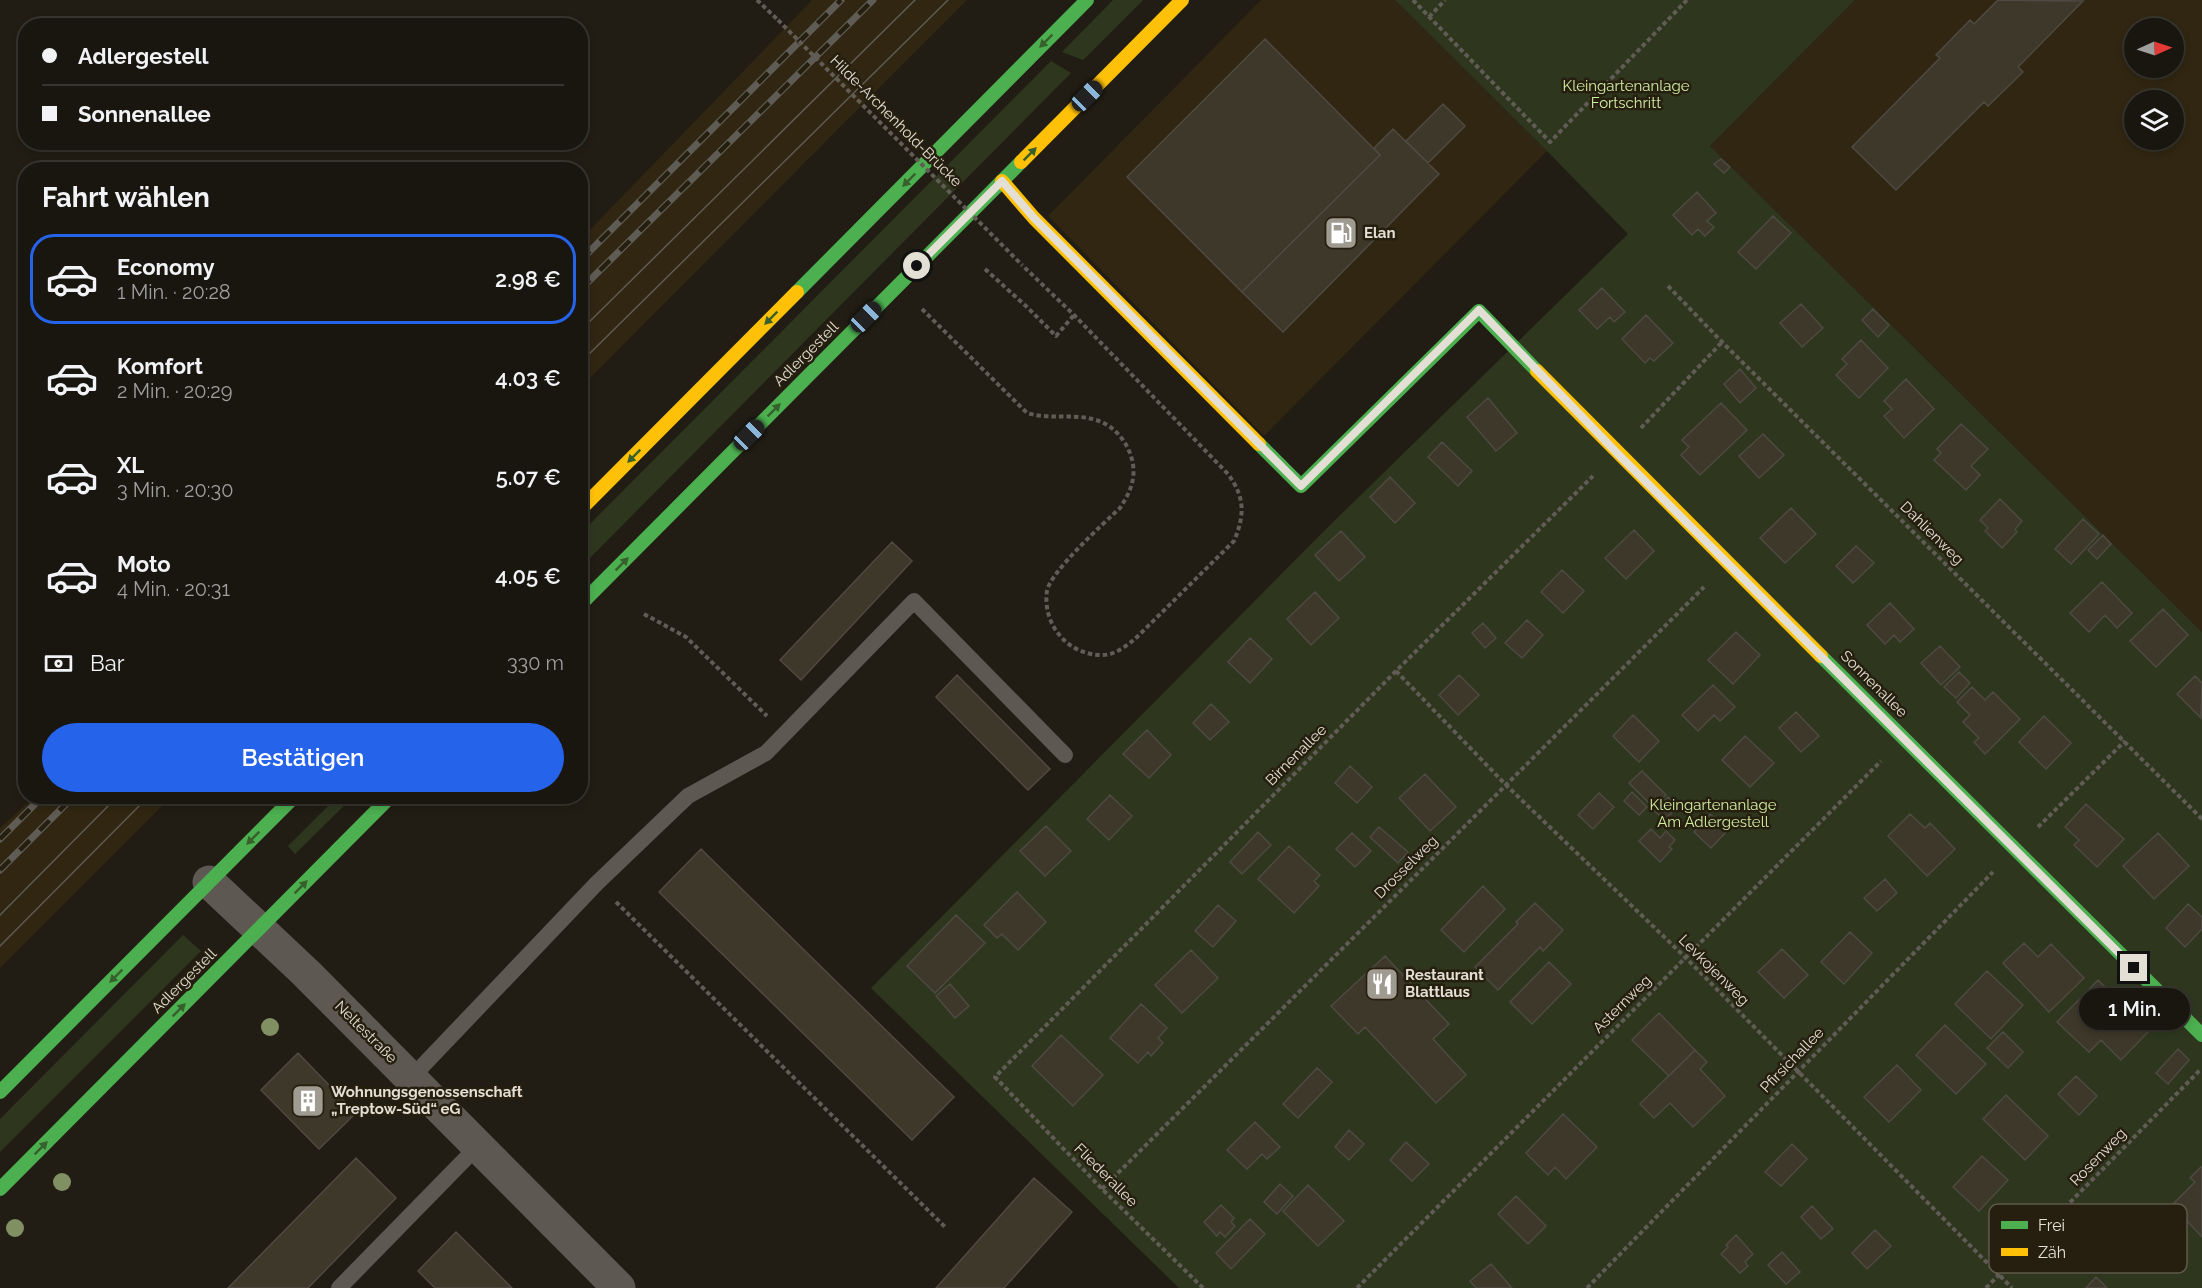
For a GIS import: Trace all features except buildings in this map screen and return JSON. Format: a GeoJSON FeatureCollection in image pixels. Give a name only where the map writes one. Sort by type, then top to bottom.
{"type":"FeatureCollection","features":[{"type":"Feature","properties":{"kind":"main road"},"geometry":{"type":"LineString","coordinates":[[588,502],[1087,0]]}},
{"type":"Feature","properties":{"kind":"main road","name":"Adlergestell"},"geometry":{"type":"LineString","coordinates":[[588,597],[1182,0]]}},
{"type":"Feature","properties":{"kind":"main road","name":"Sonnenallee"},"geometry":{"type":"LineString","coordinates":[[1002,181],[1034,218],[1301,486],[1479,310],[1617,453],[2202,1035]]}},
{"type":"Feature","properties":{"kind":"main road"},"geometry":{"type":"LineString","coordinates":[[0,1092],[287,804]]}},
{"type":"Feature","properties":{"kind":"main road","name":"Adlergestell"},"geometry":{"type":"LineString","coordinates":[[0,1190],[383,804]]}},
{"type":"Feature","properties":{"kind":"street","name":"Neltestraße"},"geometry":{"type":"LineString","coordinates":[[209,882],[412,1077],[477,1147],[619,1288]]}},
{"type":"Feature","properties":{"kind":"lane"},"geometry":{"type":"LineString","coordinates":[[412,1077],[597,883],[688,796],[766,753],[914,601],[1065,755]]}},
{"type":"Feature","properties":{"kind":"lane"},"geometry":{"type":"LineString","coordinates":[[339,1288],[477,1147]]}},
{"type":"Feature","properties":{"kind":"path","name":"Hilde-Archenhold-Brücke"},"geometry":{"type":"LineString","coordinates":[[757,0],[1074,315],[1228,474],[1238,488],[1242,522],[1234,541],[1136,639],[1123,649],[1104,655],[1082,652],[1065,642],[1050,625],[1047,589],[1058,571],[1120,508],[1127,497],[1133,481],[1132,459],[1124,440],[1097,420],[1041,417],[1027,413],[934,321]]}},
{"type":"Feature","properties":{"kind":"path"},"geometry":{"type":"LineString","coordinates":[[1413,0],[1550,142],[1687,0]]}},
{"type":"Feature","properties":{"kind":"path"},"geometry":{"type":"LineString","coordinates":[[1429,17],[1445,0]]}},
{"type":"Feature","properties":{"kind":"path"},"geometry":{"type":"LineString","coordinates":[[985,269],[1056,336],[1074,315]]}},
{"type":"Feature","properties":{"kind":"path","name":"Dahlienweg"},"geometry":{"type":"LineString","coordinates":[[1668,286],[2202,819]]}},
{"type":"Feature","properties":{"kind":"path"},"geometry":{"type":"LineString","coordinates":[[1617,453],[1722,342]]}},
{"type":"Feature","properties":{"kind":"path","name":"Birnenallee"},"geometry":{"type":"LineString","coordinates":[[994,1077],[1396,671],[1617,453]]}},
{"type":"Feature","properties":{"kind":"path","name":"Drosselweg"},"geometry":{"type":"LineString","coordinates":[[1101,1189],[1728,563]]}},
{"type":"Feature","properties":{"kind":"path"},"geometry":{"type":"LineString","coordinates":[[644,614],[686,637],[785,734]]}},
{"type":"Feature","properties":{"kind":"path","name":"Levkojenweg"},"geometry":{"type":"LineString","coordinates":[[1396,671],[1505,784],[1685,957],[1989,1265]]}},
{"type":"Feature","properties":{"kind":"path","name":"Asternweg"},"geometry":{"type":"LineString","coordinates":[[1357,1288],[1905,737]]}},
{"type":"Feature","properties":{"kind":"path"},"geometry":{"type":"LineString","coordinates":[[2015,850],[2125,741]]}},
{"type":"Feature","properties":{"kind":"path","name":"Pfirsichallee"},"geometry":{"type":"LineString","coordinates":[[1587,1288],[2015,850]]}},
{"type":"Feature","properties":{"kind":"path"},"geometry":{"type":"LineString","coordinates":[[597,883],[946,1228]]}},
{"type":"Feature","properties":{"kind":"path","name":"Rosenweg"},"geometry":{"type":"LineString","coordinates":[[2069,1204],[2202,1069]]}},
{"type":"Feature","properties":{"kind":"path","name":"Fliederallee"},"geometry":{"type":"LineString","coordinates":[[994,1077],[1101,1189],[1203,1288]]}},
{"type":"Feature","properties":{"kind":"path","name":"Levkojenweg"},"geometry":{"type":"LineString","coordinates":[[1999,1275],[2012,1288]]}},
{"type":"Feature","properties":{"kind":"path","name":"Rosenweg"},"geometry":{"type":"LineString","coordinates":[[1986,1288],[1999,1275]]}},
{"type":"Feature","properties":{"kind":"shaded area"},"geometry":{"type":"Polygon","coordinates":[[[812,0],[967,0],[588,380],[588,232],[812,0]]]}},
{"type":"Feature","properties":{"kind":"shaded area"},"geometry":{"type":"Polygon","coordinates":[[[1261,0],[1395,0],[1547,151],[1264,436],[1048,216],[1261,0]]]}},
{"type":"Feature","properties":{"kind":"shaded area"},"geometry":{"type":"Polygon","coordinates":[[[1855,0],[2202,0],[2202,632],[1710,146],[1855,0]]]}},
{"type":"Feature","properties":{"kind":"shaded area"},"geometry":{"type":"Polygon","coordinates":[[[26,804],[164,804],[0,968],[0,828],[26,804]]]}},
{"type":"Feature","properties":{"kind":"green space"},"geometry":{"type":"Polygon","coordinates":[[[1113,0],[1143,0],[1083,60],[1062,52],[1113,0]]]}},
{"type":"Feature","properties":{"kind":"green space","name":"Kleingartenanlage Am Adlergestell"},"geometry":{"type":"Polygon","coordinates":[[[1395,0],[1855,0],[1710,146],[2202,632],[2202,1288],[1179,1288],[871,988],[1324,531],[1628,234],[1395,0]]]}},
{"type":"Feature","properties":{"kind":"green space"},"geometry":{"type":"Polygon","coordinates":[[[1051,61],[1071,73],[588,560],[588,526],[1051,61]]]}},
{"type":"Feature","properties":{"kind":"green space"},"geometry":{"type":"Polygon","coordinates":[[[330,804],[346,804],[295,854],[288,846],[330,804]]]}},
{"type":"Feature","properties":{"kind":"green space"},"geometry":{"type":"Polygon","coordinates":[[[183,935],[201,951],[0,1152],[0,1119],[183,935]]]}},
{"type":"Feature","properties":{"kind":"tram line"},"geometry":{"type":"LineString","coordinates":[[588,323],[915,0]]}},
{"type":"Feature","properties":{"kind":"tram line"},"geometry":{"type":"LineString","coordinates":[[588,355],[948,0]]}},
{"type":"Feature","properties":{"kind":"tram line"},"geometry":{"type":"LineString","coordinates":[[0,915],[110,804]]}},
{"type":"Feature","properties":{"kind":"tram line"},"geometry":{"type":"LineString","coordinates":[[0,946],[141,804]]}},
{"type":"Feature","properties":{"kind":"railway"},"geometry":{"type":"LineString","coordinates":[[588,253],[841,0]]}},
{"type":"Feature","properties":{"kind":"railway"},"geometry":{"type":"LineString","coordinates":[[588,282],[873,0]]}},
{"type":"Feature","properties":{"kind":"railway"},"geometry":{"type":"LineString","coordinates":[[0,839],[35,804]]}},
{"type":"Feature","properties":{"kind":"railway"},"geometry":{"type":"LineString","coordinates":[[0,870],[66,804]]}},
{"type":"Feature","properties":{"kind":"traffic: fast"},"geometry":{"type":"LineString","coordinates":[[797,292],[1087,0]]}},
{"type":"Feature","properties":{"kind":"traffic: fast"},"geometry":{"type":"LineString","coordinates":[[588,597],[1021,162]]}},
{"type":"Feature","properties":{"kind":"traffic: fast"},"geometry":{"type":"LineString","coordinates":[[1259,444],[1301,486],[1479,311],[1537,371]]}},
{"type":"Feature","properties":{"kind":"traffic: fast"},"geometry":{"type":"LineString","coordinates":[[1821,656],[2202,1035]]}},
{"type":"Feature","properties":{"kind":"traffic: fast"},"geometry":{"type":"LineString","coordinates":[[0,1092],[287,804]]}},
{"type":"Feature","properties":{"kind":"traffic: fast"},"geometry":{"type":"LineString","coordinates":[[0,1189],[383,804]]}},
{"type":"Feature","properties":{"kind":"traffic: slow"},"geometry":{"type":"LineString","coordinates":[[1021,162],[1182,0]]}},
{"type":"Feature","properties":{"kind":"traffic: slow"},"geometry":{"type":"LineString","coordinates":[[1002,181],[1034,218],[1259,444]]}},
{"type":"Feature","properties":{"kind":"traffic: slow"},"geometry":{"type":"LineString","coordinates":[[588,502],[797,292]]}},
{"type":"Feature","properties":{"kind":"traffic: slow"},"geometry":{"type":"LineString","coordinates":[[1537,371],[1821,656]]}},
{"type":"Feature","properties":{"kind":"place","name":"Elan"},"geometry":{"type":"Point","coordinates":[1341,233]}},
{"type":"Feature","properties":{"kind":"place","name":"Restaurant Blattlaus"},"geometry":{"type":"Point","coordinates":[1382,984]}},
{"type":"Feature","properties":{"kind":"place","name":"Wohnungsgenossenschaft „Treptow-Süd“ eG"},"geometry":{"type":"Point","coordinates":[308,1101]}},
{"type":"Feature","properties":{"kind":"route"},"geometry":{"type":"LineString","coordinates":[[917,266],[1002,181],[1034,218],[1301,486],[1479,310],[1617,453],[1905,737],[2134,968]]}},
{"type":"Feature","properties":{"kind":"park label","name":"Kleingartenanlage Fortschritt"},"geometry":{"type":"Point","coordinates":[1626,94]}}]}
